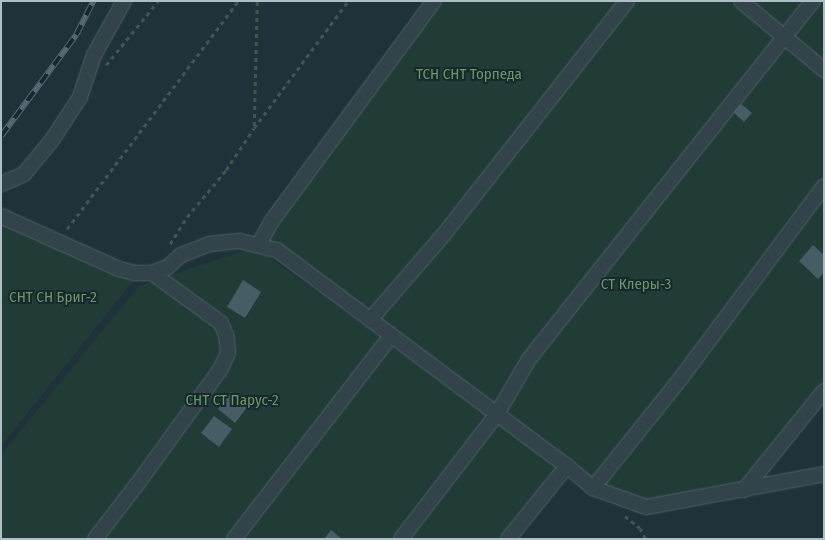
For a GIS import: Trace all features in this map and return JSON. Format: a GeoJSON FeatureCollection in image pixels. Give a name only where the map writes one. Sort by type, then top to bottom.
{"type":"FeatureCollection","features":[{"type":"Feature","properties":{"kind":"street"},"geometry":{"type":"LineString","coordinates":[[1,184],[24,174],[52,140],[80,97],[94,54],[124,1]]}},
{"type":"Feature","properties":{"kind":"street"},"geometry":{"type":"LineString","coordinates":[[259,244],[271,222],[434,1]]}},
{"type":"Feature","properties":{"kind":"street"},"geometry":{"type":"LineString","coordinates":[[370,320],[445,233],[627,1]]}},
{"type":"Feature","properties":{"kind":"street"},"geometry":{"type":"LineString","coordinates":[[741,1],[824,70]]}},
{"type":"Feature","properties":{"kind":"street"},"geometry":{"type":"LineString","coordinates":[[401,539],[497,414],[530,359],[813,1]]}},
{"type":"Feature","properties":{"kind":"street"},"geometry":{"type":"LineString","coordinates":[[593,488],[681,378],[824,186]]}},
{"type":"Feature","properties":{"kind":"street"},"geometry":{"type":"LineString","coordinates":[[1,216],[135,274],[152,273],[168,266],[181,256],[209,244],[240,241],[259,244],[277,250],[568,466],[593,488],[646,508],[824,474]]}},
{"type":"Feature","properties":{"kind":"street"},"geometry":{"type":"LineString","coordinates":[[95,539],[141,480],[214,378],[228,353],[226,335],[221,323],[152,273]]}},
{"type":"Feature","properties":{"kind":"street"},"geometry":{"type":"LineString","coordinates":[[234,539],[391,336]]}},
{"type":"Feature","properties":{"kind":"street"},"geometry":{"type":"LineString","coordinates":[[744,490],[824,391]]}},
{"type":"Feature","properties":{"kind":"street"},"geometry":{"type":"LineString","coordinates":[[508,539],[568,466]]}},
{"type":"Feature","properties":{"kind":"path"},"geometry":{"type":"LineString","coordinates":[[104,68],[158,1]]}},
{"type":"Feature","properties":{"kind":"path"},"geometry":{"type":"LineString","coordinates":[[59,241],[238,1]]}},
{"type":"Feature","properties":{"kind":"path"},"geometry":{"type":"LineString","coordinates":[[254,128],[257,1]]}},
{"type":"Feature","properties":{"kind":"path"},"geometry":{"type":"LineString","coordinates":[[167,249],[187,217],[226,170],[254,128],[348,1]]}},
{"type":"Feature","properties":{"kind":"green space","name":"СТ Клеры-3"},"geometry":{"type":"Polygon","coordinates":[[[431,1],[824,1],[824,388],[744,490],[646,507],[593,488],[259,244],[431,1]]]}},
{"type":"Feature","properties":{"kind":"green space","name":"СНТ СН Бриг-2"},"geometry":{"type":"Polygon","coordinates":[[[1,213],[133,281],[1,446],[1,213]]]}},
{"type":"Feature","properties":{"kind":"green space","name":"СНТ СТ Парус-2"},"geometry":{"type":"Polygon","coordinates":[[[255,247],[567,472],[511,539],[1,539],[1,455],[139,286],[255,247]]]}},
{"type":"Feature","properties":{"kind":"building"},"geometry":{"type":"Polygon","coordinates":[[[738,101],[752,113],[744,122],[731,110],[738,101]]]}},
{"type":"Feature","properties":{"kind":"building"},"geometry":{"type":"Polygon","coordinates":[[[813,245],[824,255],[824,272],[818,279],[799,261],[813,245]]]}},
{"type":"Feature","properties":{"kind":"building"},"geometry":{"type":"Polygon","coordinates":[[[243,280],[261,292],[245,318],[227,307],[243,280]]]}},
{"type":"Feature","properties":{"kind":"building"},"geometry":{"type":"Polygon","coordinates":[[[231,392],[249,405],[235,423],[218,409],[231,392]]]}},
{"type":"Feature","properties":{"kind":"building"},"geometry":{"type":"Polygon","coordinates":[[[214,416],[232,429],[219,447],[201,433],[214,416]]]}},
{"type":"Feature","properties":{"kind":"building"},"geometry":{"type":"Polygon","coordinates":[[[331,530],[342,539],[324,539],[331,530]]]}},
{"type":"Feature","properties":{"kind":"railway"},"geometry":{"type":"LineString","coordinates":[[1,136],[76,35],[93,1]]}},
{"type":"Feature","properties":{"kind":"park label","name":"ТСН СНТ Торпеда"},"geometry":{"type":"Point","coordinates":[469,75]}}]}
